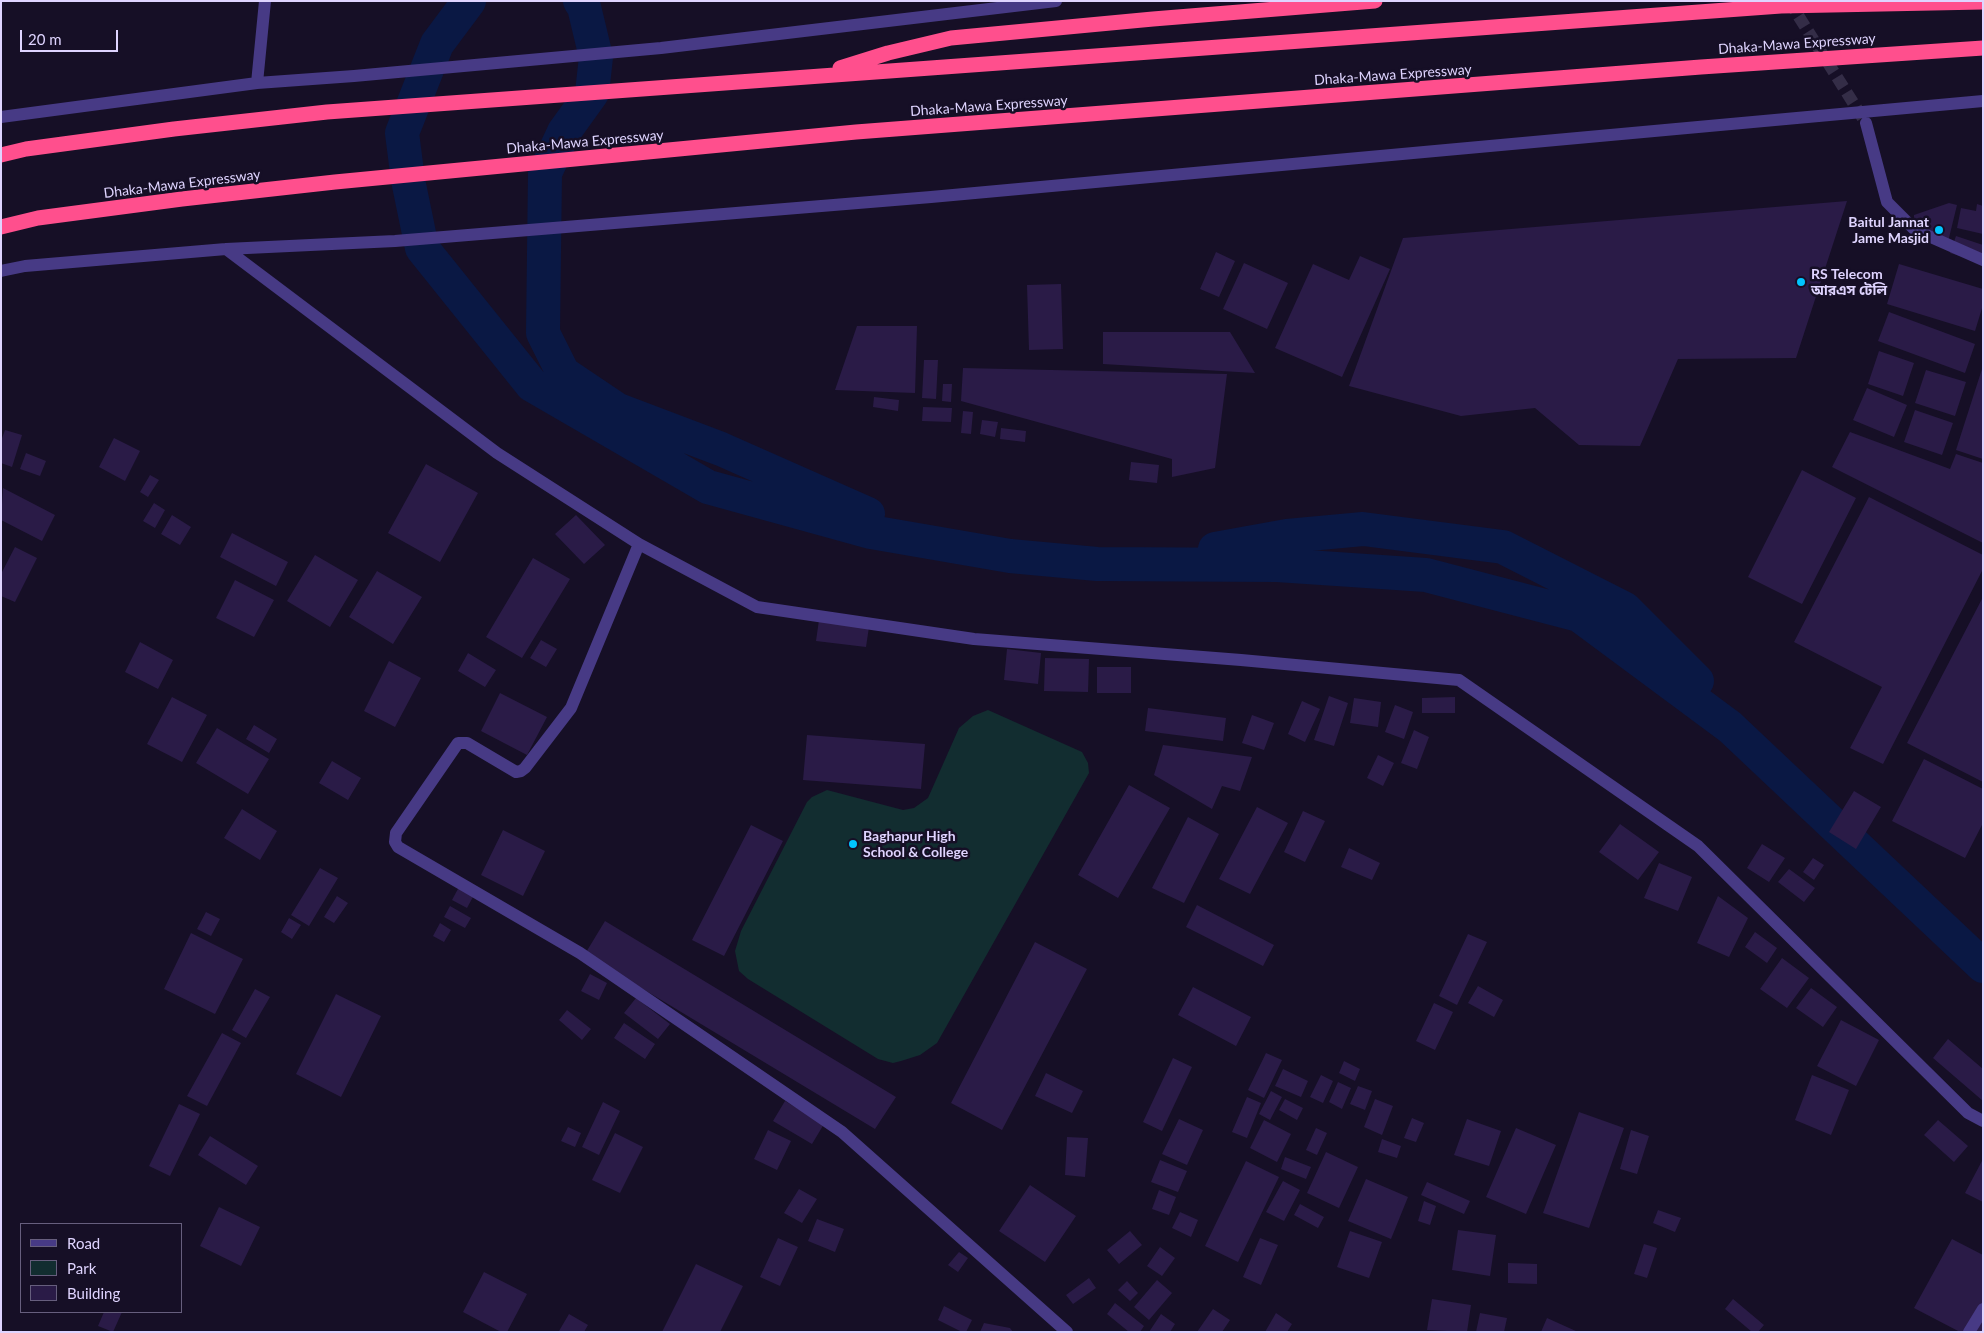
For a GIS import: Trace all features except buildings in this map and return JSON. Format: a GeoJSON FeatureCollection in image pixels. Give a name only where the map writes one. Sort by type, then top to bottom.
{"type":"FeatureCollection","features":[{"type":"Feature","properties":{"kind":"highway"},"geometry":{"type":"LineString","coordinates":[[815,76],[888,53],[951,38],[1375,1]]}},
{"type":"Feature","properties":{"kind":"highway"},"geometry":{"type":"LineString","coordinates":[[1,155],[26,149],[174,129],[327,112],[1781,6],[1983,2]]}},
{"type":"Feature","properties":{"kind":"highway","name":"Dhaka-Mawa Expressway"},"geometry":{"type":"LineString","coordinates":[[1,227],[38,218],[182,199],[335,182],[856,132],[1701,67],[1983,48]]}},
{"type":"Feature","properties":{"kind":"street"},"geometry":{"type":"LineString","coordinates":[[257,83],[265,1]]}},
{"type":"Feature","properties":{"kind":"street"},"geometry":{"type":"LineString","coordinates":[[1,117],[257,83],[661,48],[1056,1]]}},
{"type":"Feature","properties":{"kind":"street"},"geometry":{"type":"LineString","coordinates":[[1,271],[25,266],[226,249],[395,241],[932,197],[1983,101]]}},
{"type":"Feature","properties":{"kind":"street"},"geometry":{"type":"LineString","coordinates":[[1866,123],[1887,202],[1915,230],[1983,260]]}},
{"type":"Feature","properties":{"kind":"street"},"geometry":{"type":"LineString","coordinates":[[226,249],[497,453],[640,544],[757,607],[974,639],[1241,660],[1459,680],[1698,846],[1968,1113],[1983,1121]]}},
{"type":"Feature","properties":{"kind":"street"},"geometry":{"type":"LineString","coordinates":[[640,544],[572,708],[525,768],[521,772],[516,772],[467,742],[458,743],[396,832],[394,842],[398,847],[580,953],[842,1132],[1067,1332]]}},
{"type":"Feature","properties":{"kind":"street"},"geometry":{"type":"LineString","coordinates":[[1969,1332],[1983,1308]]}},
{"type":"Feature","properties":{"kind":"green space"},"geometry":{"type":"Polygon","coordinates":[[[988,710],[1082,752],[1088,763],[1089,773],[937,1043],[920,1055],[901,1061],[893,1063],[878,1059],[748,979],[739,971],[735,951],[741,931],[807,802],[812,797],[827,790],[903,810],[914,808],[928,798],[959,728],[973,716],[988,710]]]}},
{"type":"Feature","properties":{"kind":"waterway"},"geometry":{"type":"LineString","coordinates":[[469,1],[437,44],[402,133],[408,180],[422,248],[532,385],[708,487],[871,532],[1010,556],[1097,564],[1277,565],[1426,575],[1579,615],[1730,727],[1983,966]]}},
{"type":"Feature","properties":{"kind":"waterway"},"geometry":{"type":"LineString","coordinates":[[580,1],[584,7],[596,57],[592,93],[564,132],[545,173],[543,333],[563,373],[618,410],[721,449],[868,514]]}},
{"type":"Feature","properties":{"kind":"waterway"},"geometry":{"type":"LineString","coordinates":[[1215,549],[1287,536],[1363,529],[1503,547],[1625,609],[1697,681]]}},
{"type":"Feature","properties":{"kind":"tunnel"},"geometry":{"type":"LineString","coordinates":[[1789,1],[1864,120]]}},
{"type":"Feature","properties":{"kind":"place","name":"Baitul Jannat Jame Masjid"},"geometry":{"type":"Point","coordinates":[1939,230]}},
{"type":"Feature","properties":{"kind":"place","name":"RS Telecom আরএস টেলি"},"geometry":{"type":"Point","coordinates":[1801,282]}},
{"type":"Feature","properties":{"kind":"place","name":"Baghapur High School & College"},"geometry":{"type":"Point","coordinates":[853,844]}}]}
